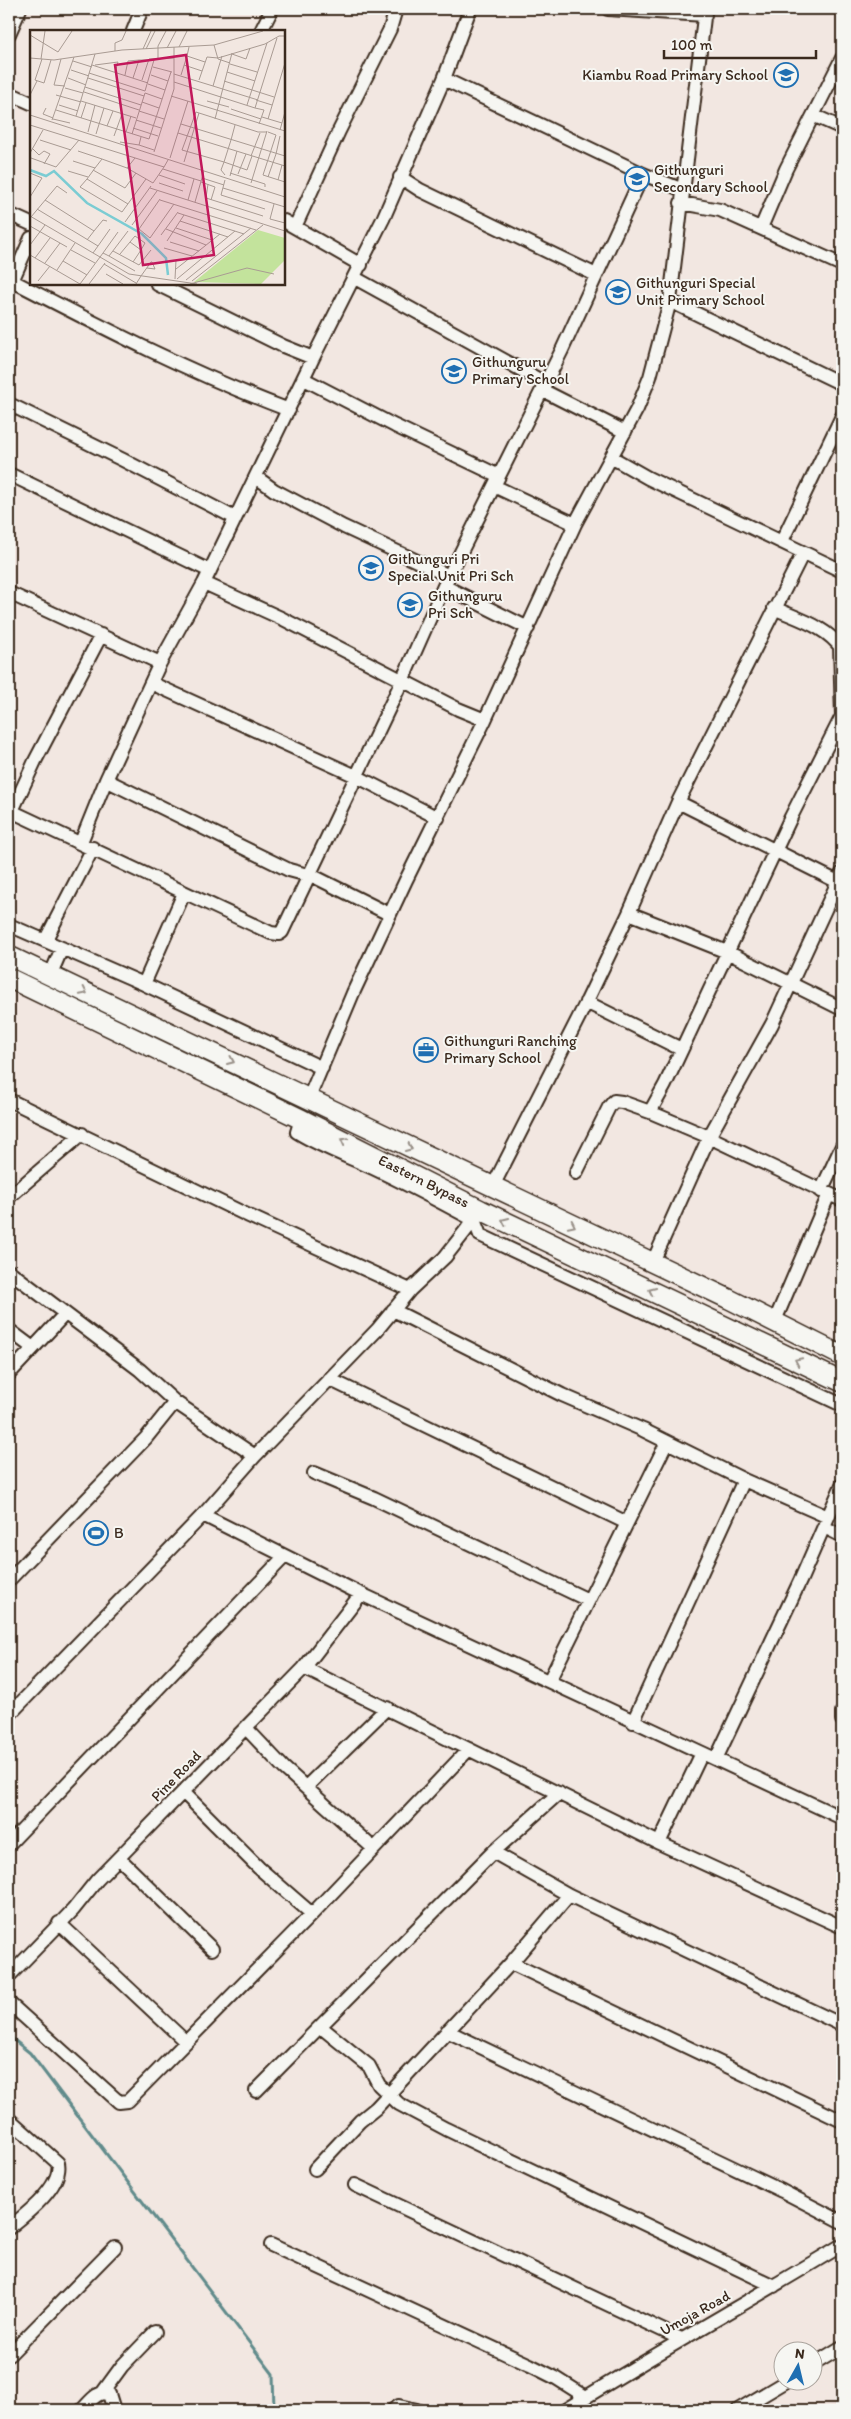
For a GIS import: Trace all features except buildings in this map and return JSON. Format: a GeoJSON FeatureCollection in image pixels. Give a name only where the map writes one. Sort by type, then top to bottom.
{"type":"FeatureCollection","features":[{"type":"Feature","properties":{"kind":"main road","name":"Eastern Bypass"},"geometry":{"type":"LineString","coordinates":[[9,956],[246,1068],[308,1100],[842,1356]]}},
{"type":"Feature","properties":{"kind":"main road","name":"Eastern Bypass"},"geometry":{"type":"LineString","coordinates":[[9,978],[301,1119],[419,1179],[478,1215],[619,1275],[842,1382]]}},
{"type":"Feature","properties":{"kind":"main road"},"geometry":{"type":"LineString","coordinates":[[419,1179],[430,1158]]}},
{"type":"Feature","properties":{"kind":"street"},"geometry":{"type":"LineString","coordinates":[[9,34],[20,9]]}},
{"type":"Feature","properties":{"kind":"street"},"geometry":{"type":"LineString","coordinates":[[133,30],[142,9]]}},
{"type":"Feature","properties":{"kind":"street"},"geometry":{"type":"LineString","coordinates":[[262,30],[272,9]]}},
{"type":"Feature","properties":{"kind":"street"},"geometry":{"type":"LineString","coordinates":[[361,265],[290,224],[390,29],[396,9]]}},
{"type":"Feature","properties":{"kind":"street"},"geometry":{"type":"LineString","coordinates":[[81,842],[106,780],[160,663],[204,583],[313,358],[355,278],[444,79],[470,9]]}},
{"type":"Feature","properties":{"kind":"street"},"geometry":{"type":"LineString","coordinates":[[308,1100],[353,993],[390,914],[485,720],[575,524],[625,432],[650,378],[670,300],[705,12],[608,9]]}},
{"type":"Feature","properties":{"kind":"street"},"geometry":{"type":"LineString","coordinates":[[761,228],[786,169],[815,116],[842,58]]}},
{"type":"Feature","properties":{"kind":"street"},"geometry":{"type":"LineString","coordinates":[[444,79],[643,174],[682,196],[720,210],[842,264]]}},
{"type":"Feature","properties":{"kind":"street"},"geometry":{"type":"LineString","coordinates":[[9,93],[30,103]]}},
{"type":"Feature","properties":{"kind":"street"},"geometry":{"type":"LineString","coordinates":[[815,116],[842,128]]}},
{"type":"Feature","properties":{"kind":"street"},"geometry":{"type":"LineString","coordinates":[[101,636],[35,761],[11,811],[81,842],[271,933],[279,934],[285,927],[307,876],[402,681],[446,581],[544,386],[643,174]]}},
{"type":"Feature","properties":{"kind":"street"},"geometry":{"type":"LineString","coordinates":[[400,177],[429,194],[596,275]]}},
{"type":"Feature","properties":{"kind":"street"},"geometry":{"type":"LineString","coordinates":[[9,214],[30,224]]}},
{"type":"Feature","properties":{"kind":"street"},"geometry":{"type":"LineString","coordinates":[[30,240],[10,283],[146,348],[289,410]]}},
{"type":"Feature","properties":{"kind":"street"},"geometry":{"type":"LineString","coordinates":[[355,278],[625,432]]}},
{"type":"Feature","properties":{"kind":"street"},"geometry":{"type":"LineString","coordinates":[[159,285],[283,346],[313,358]]}},
{"type":"Feature","properties":{"kind":"street"},"geometry":{"type":"LineString","coordinates":[[670,300],[842,384]]}},
{"type":"Feature","properties":{"kind":"street"},"geometry":{"type":"LineString","coordinates":[[304,379],[575,524]]}},
{"type":"Feature","properties":{"kind":"street"},"geometry":{"type":"LineString","coordinates":[[9,404],[235,518]]}},
{"type":"Feature","properties":{"kind":"street"},"geometry":{"type":"LineString","coordinates":[[782,541],[842,416]]}},
{"type":"Feature","properties":{"kind":"street"},"geometry":{"type":"LineString","coordinates":[[611,457],[648,478],[842,571]]}},
{"type":"Feature","properties":{"kind":"street"},"geometry":{"type":"LineString","coordinates":[[9,474],[210,571]]}},
{"type":"Feature","properties":{"kind":"street"},"geometry":{"type":"LineString","coordinates":[[256,477],[274,490],[446,581],[528,628]]}},
{"type":"Feature","properties":{"kind":"street"},"geometry":{"type":"LineString","coordinates":[[492,1188],[629,913],[678,802],[803,553]]}},
{"type":"Feature","properties":{"kind":"street"},"geometry":{"type":"LineString","coordinates":[[204,583],[283,619],[402,681],[485,720]]}},
{"type":"Feature","properties":{"kind":"street"},"geometry":{"type":"LineString","coordinates":[[9,593],[160,663]]}},
{"type":"Feature","properties":{"kind":"street"},"geometry":{"type":"LineString","coordinates":[[650,1112],[682,1049],[775,850],[842,717],[841,647],[818,627],[774,608]]}},
{"type":"Feature","properties":{"kind":"street"},"geometry":{"type":"LineString","coordinates":[[151,683],[356,776],[438,818]]}},
{"type":"Feature","properties":{"kind":"street"},"geometry":{"type":"LineString","coordinates":[[106,780],[289,870],[315,877],[390,914]]}},
{"type":"Feature","properties":{"kind":"street"},"geometry":{"type":"LineString","coordinates":[[652,1264],[664,1233],[709,1137],[772,1024],[841,880],[678,802]]}},
{"type":"Feature","properties":{"kind":"street"},"geometry":{"type":"LineString","coordinates":[[45,941],[93,848]]}},
{"type":"Feature","properties":{"kind":"street"},"geometry":{"type":"LineString","coordinates":[[144,984],[184,892]]}},
{"type":"Feature","properties":{"kind":"street"},"geometry":{"type":"LineString","coordinates":[[629,913],[727,952],[842,1009]]}},
{"type":"Feature","properties":{"kind":"street"},"geometry":{"type":"LineString","coordinates":[[9,925],[144,984],[322,1068]]}},
{"type":"Feature","properties":{"kind":"street"},"geometry":{"type":"LineString","coordinates":[[50,976],[62,948]]}},
{"type":"Feature","properties":{"kind":"street"},"geometry":{"type":"LineString","coordinates":[[586,1002],[682,1049]]}},
{"type":"Feature","properties":{"kind":"street"},"geometry":{"type":"LineString","coordinates":[[9,1100],[250,1216],[410,1290]]}},
{"type":"Feature","properties":{"kind":"street"},"geometry":{"type":"LineString","coordinates":[[576,1173],[609,1107],[614,1101],[650,1112],[709,1137],[842,1200]]}},
{"type":"Feature","properties":{"kind":"street"},"geometry":{"type":"LineString","coordinates":[[301,1119],[297,1132],[305,1137],[332,1151],[478,1215]]}},
{"type":"Feature","properties":{"kind":"street"},"geometry":{"type":"LineString","coordinates":[[9,1197],[82,1134]]}},
{"type":"Feature","properties":{"kind":"street"},"geometry":{"type":"LineString","coordinates":[[774,1323],[842,1146]]}},
{"type":"Feature","properties":{"kind":"street"},"geometry":{"type":"LineString","coordinates":[[9,1715],[203,1515],[255,1456],[330,1379],[410,1290],[445,1257],[478,1215]]}},
{"type":"Feature","properties":{"kind":"street"},"geometry":{"type":"LineString","coordinates":[[478,1215],[480,1235],[842,1406]]}},
{"type":"Feature","properties":{"kind":"street"},"geometry":{"type":"LineString","coordinates":[[9,1271],[140,1370],[175,1402],[255,1456]]}},
{"type":"Feature","properties":{"kind":"street"},"geometry":{"type":"LineString","coordinates":[[608,1294],[619,1275]]}},
{"type":"Feature","properties":{"kind":"street"},"geometry":{"type":"LineString","coordinates":[[393,1310],[562,1394],[744,1480],[826,1522],[842,1536]]}},
{"type":"Feature","properties":{"kind":"street"},"geometry":{"type":"LineString","coordinates":[[9,1374],[65,1314]]}},
{"type":"Feature","properties":{"kind":"street"},"geometry":{"type":"LineString","coordinates":[[9,1330],[33,1348]]}},
{"type":"Feature","properties":{"kind":"street"},"geometry":{"type":"LineString","coordinates":[[330,1379],[627,1523]]}},
{"type":"Feature","properties":{"kind":"street"},"geometry":{"type":"LineString","coordinates":[[9,1580],[146,1438],[175,1402]]}},
{"type":"Feature","properties":{"kind":"street"},"geometry":{"type":"LineString","coordinates":[[549,1681],[667,1442]]}},
{"type":"Feature","properties":{"kind":"street"},"geometry":{"type":"LineString","coordinates":[[314,1473],[374,1498],[588,1600]]}},
{"type":"Feature","properties":{"kind":"street"},"geometry":{"type":"LineString","coordinates":[[633,1722],[744,1480]]}},
{"type":"Feature","properties":{"kind":"street"},"geometry":{"type":"LineString","coordinates":[[716,1759],[842,1485]]}},
{"type":"Feature","properties":{"kind":"street"},"geometry":{"type":"LineString","coordinates":[[203,1515],[361,1594],[842,1818]]}},
{"type":"Feature","properties":{"kind":"street"},"geometry":{"type":"LineString","coordinates":[[9,1844],[284,1557]]}},
{"type":"Feature","properties":{"kind":"street","name":"Pine Road"},"geometry":{"type":"LineString","coordinates":[[9,1976],[119,1858],[304,1668],[361,1594]]}},
{"type":"Feature","properties":{"kind":"street"},"geometry":{"type":"LineString","coordinates":[[304,1668],[659,1842],[842,1927]]}},
{"type":"Feature","properties":{"kind":"street"},"geometry":{"type":"LineString","coordinates":[[306,1787],[387,1708]]}},
{"type":"Feature","properties":{"kind":"street"},"geometry":{"type":"LineString","coordinates":[[842,1712],[842,1720]]}},
{"type":"Feature","properties":{"kind":"street"},"geometry":{"type":"LineString","coordinates":[[246,1728],[306,1787],[373,1848]]}},
{"type":"Feature","properties":{"kind":"street"},"geometry":{"type":"LineString","coordinates":[[9,2003],[119,2102],[128,2101],[312,1914],[469,1749]]}},
{"type":"Feature","properties":{"kind":"street"},"geometry":{"type":"LineString","coordinates":[[659,1842],[702,1753]]}},
{"type":"Feature","properties":{"kind":"street"},"geometry":{"type":"LineString","coordinates":[[183,1792],[259,1868],[312,1914]]}},
{"type":"Feature","properties":{"kind":"street"},"geometry":{"type":"LineString","coordinates":[[256,2091],[322,2027],[493,1852],[559,1793]]}},
{"type":"Feature","properties":{"kind":"street"},"geometry":{"type":"LineString","coordinates":[[493,1852],[570,1895],[842,2025]]}},
{"type":"Feature","properties":{"kind":"street"},"geometry":{"type":"LineString","coordinates":[[119,1858],[212,1949]]}},
{"type":"Feature","properties":{"kind":"street"},"geometry":{"type":"LineString","coordinates":[[315,2169],[360,2121],[376,2108],[511,1963],[570,1895]]}},
{"type":"Feature","properties":{"kind":"street"},"geometry":{"type":"LineString","coordinates":[[59,1923],[186,2042]]}},
{"type":"Feature","properties":{"kind":"street"},"geometry":{"type":"LineString","coordinates":[[511,1963],[842,2121]]}},
{"type":"Feature","properties":{"kind":"street"},"geometry":{"type":"LineString","coordinates":[[322,2027],[369,2066],[374,2079],[399,2104],[426,2119],[774,2286]]}},
{"type":"Feature","properties":{"kind":"street"},"geometry":{"type":"LineString","coordinates":[[447,2031],[782,2191],[842,2222]]}},
{"type":"Feature","properties":{"kind":"street"},"geometry":{"type":"LineString","coordinates":[[9,2119],[58,2163],[59,2168],[58,2174],[39,2202],[9,2228]]}},
{"type":"Feature","properties":{"kind":"street"},"geometry":{"type":"LineString","coordinates":[[355,2186],[681,2339]]}},
{"type":"Feature","properties":{"kind":"street"},"geometry":{"type":"LineString","coordinates":[[272,2245],[530,2365],[556,2378],[586,2397]]}},
{"type":"Feature","properties":{"kind":"street","name":"Umoja Road"},"geometry":{"type":"LineString","coordinates":[[565,2410],[681,2339],[714,2323],[842,2245]]}},
{"type":"Feature","properties":{"kind":"street"},"geometry":{"type":"LineString","coordinates":[[9,2355],[115,2247]]}},
{"type":"Feature","properties":{"kind":"street"},"geometry":{"type":"LineString","coordinates":[[82,2410],[98,2394],[103,2392],[122,2366],[155,2332]]}},
{"type":"Feature","properties":{"kind":"street"},"geometry":{"type":"LineString","coordinates":[[824,2358],[842,2347]]}},
{"type":"Feature","properties":{"kind":"street"},"geometry":{"type":"LineString","coordinates":[[738,2410],[774,2389]]}},
{"type":"Feature","properties":{"kind":"street"},"geometry":{"type":"LineString","coordinates":[[103,2392],[109,2394],[114,2410]]}},
{"type":"Feature","properties":{"kind":"street"},"geometry":{"type":"LineString","coordinates":[[393,2410],[399,2406],[418,2410]]}},
{"type":"Feature","properties":{"kind":"waterway"},"geometry":{"type":"LineString","coordinates":[[9,2036],[30,2053],[273,2374],[274,2410]]}},
{"type":"Feature","properties":{"kind":"place","name":"Kiambu Road Primary School"},"geometry":{"type":"Point","coordinates":[786,75]}},
{"type":"Feature","properties":{"kind":"place","name":"Githunguri Secondary School"},"geometry":{"type":"Point","coordinates":[637,179]}},
{"type":"Feature","properties":{"kind":"place","name":"Githunguri Special Unit Primary School"},"geometry":{"type":"Point","coordinates":[618,292]}},
{"type":"Feature","properties":{"kind":"place","name":"Githunguru Primary School"},"geometry":{"type":"Point","coordinates":[454,371]}},
{"type":"Feature","properties":{"kind":"place","name":"Githunguri Pri Special Unit Pri Sch"},"geometry":{"type":"Point","coordinates":[371,568]}},
{"type":"Feature","properties":{"kind":"place","name":"Githunguru Pri Sch"},"geometry":{"type":"Point","coordinates":[410,605]}},
{"type":"Feature","properties":{"kind":"place","name":"Githunguri Ranching Primary School"},"geometry":{"type":"Point","coordinates":[426,1050]}},
{"type":"Feature","properties":{"kind":"place","name":"B"},"geometry":{"type":"Point","coordinates":[96,1533]}}]}
